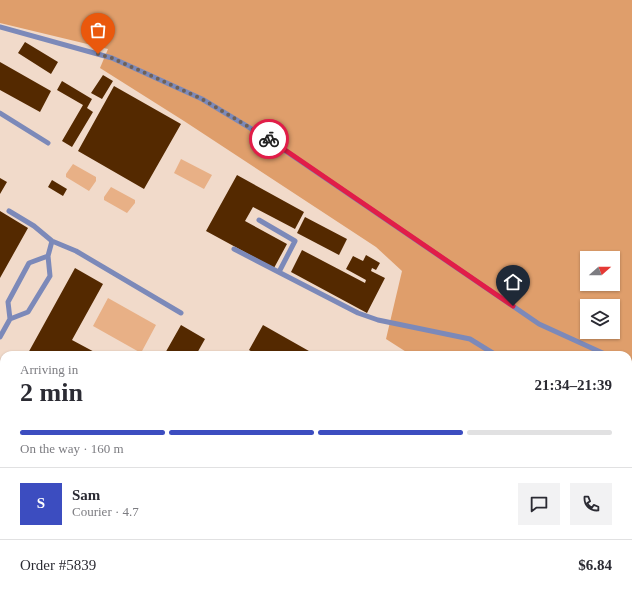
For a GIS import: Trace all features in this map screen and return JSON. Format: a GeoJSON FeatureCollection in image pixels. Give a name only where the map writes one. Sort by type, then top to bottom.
{"type":"FeatureCollection","features":[{"type":"Feature","properties":{"kind":"lane"},"geometry":{"type":"LineString","coordinates":[[0,27],[112,58],[202,99],[265,137],[539,324],[598,351]]}},
{"type":"Feature","properties":{"kind":"lane"},"geometry":{"type":"LineString","coordinates":[[0,113],[48,143]]}},
{"type":"Feature","properties":{"kind":"lane"},"geometry":{"type":"LineString","coordinates":[[9,211],[34,226],[52,241],[76,251],[181,313]]}},
{"type":"Feature","properties":{"kind":"lane"},"geometry":{"type":"LineString","coordinates":[[259,220],[295,241],[279,272]]}},
{"type":"Feature","properties":{"kind":"lane"},"geometry":{"type":"LineString","coordinates":[[10,319],[28,312],[50,276],[48,256],[52,241]]}},
{"type":"Feature","properties":{"kind":"lane"},"geometry":{"type":"LineString","coordinates":[[234,249],[358,313],[378,320],[470,339],[490,351]]}},
{"type":"Feature","properties":{"kind":"lane"},"geometry":{"type":"LineString","coordinates":[[0,337],[10,319],[8,302],[29,263],[48,256]]}},
{"type":"Feature","properties":{"kind":"shaded area"},"geometry":{"type":"Polygon","coordinates":[[[0,0],[632,0],[632,351],[405,351],[386,339],[402,271],[376,247],[184,121],[100,68],[108,49],[0,23],[0,0]]]}},
{"type":"Feature","properties":{"kind":"shaded area"},"geometry":{"type":"Polygon","coordinates":[[[181,159],[212,175],[204,189],[174,173],[181,159]]]}},
{"type":"Feature","properties":{"kind":"shaded area"},"geometry":{"type":"Polygon","coordinates":[[[73,164],[96,177],[96,181],[89,191],[66,177],[66,174],[73,164]]]}},
{"type":"Feature","properties":{"kind":"shaded area"},"geometry":{"type":"Polygon","coordinates":[[[111,187],[135,200],[135,203],[127,213],[104,200],[104,197],[111,187]]]}},
{"type":"Feature","properties":{"kind":"shaded area"},"geometry":{"type":"Polygon","coordinates":[[[108,298],[156,325],[142,351],[137,351],[93,326],[108,298]]]}},
{"type":"Feature","properties":{"kind":"building"},"geometry":{"type":"Polygon","coordinates":[[[25,42],[58,62],[51,74],[18,53],[25,42]]]}},
{"type":"Feature","properties":{"kind":"building"},"geometry":{"type":"Polygon","coordinates":[[[0,62],[51,91],[40,112],[0,90],[0,62]]]}},
{"type":"Feature","properties":{"kind":"building"},"geometry":{"type":"Polygon","coordinates":[[[103,75],[113,81],[102,99],[91,93],[103,75]]]}},
{"type":"Feature","properties":{"kind":"building"},"geometry":{"type":"Polygon","coordinates":[[[62,81],[92,99],[87,108],[93,112],[72,147],[62,141],[83,105],[57,90],[62,81]]]}},
{"type":"Feature","properties":{"kind":"building"},"geometry":{"type":"Polygon","coordinates":[[[114,86],[181,124],[144,189],[78,151],[114,86]]]}},
{"type":"Feature","properties":{"kind":"building"},"geometry":{"type":"Polygon","coordinates":[[[237,175],[304,212],[295,229],[253,207],[245,221],[287,244],[274,268],[206,231],[237,175]]]}},
{"type":"Feature","properties":{"kind":"building"},"geometry":{"type":"Polygon","coordinates":[[[0,178],[7,182],[0,194],[0,178]]]}},
{"type":"Feature","properties":{"kind":"building"},"geometry":{"type":"Polygon","coordinates":[[[52,180],[67,189],[63,196],[48,187],[52,180]]]}},
{"type":"Feature","properties":{"kind":"building"},"geometry":{"type":"Polygon","coordinates":[[[0,211],[28,228],[0,278],[0,211]]]}},
{"type":"Feature","properties":{"kind":"building"},"geometry":{"type":"Polygon","coordinates":[[[305,217],[347,239],[339,255],[297,233],[305,217]]]}},
{"type":"Feature","properties":{"kind":"building"},"geometry":{"type":"Polygon","coordinates":[[[302,250],[365,283],[366,280],[346,269],[353,256],[363,261],[366,255],[380,263],[376,270],[372,268],[371,271],[385,278],[367,313],[291,272],[302,250]]]}},
{"type":"Feature","properties":{"kind":"building"},"geometry":{"type":"Polygon","coordinates":[[[75,268],[103,284],[72,340],[93,351],[29,351],[75,268]]]}},
{"type":"Feature","properties":{"kind":"building"},"geometry":{"type":"Polygon","coordinates":[[[181,325],[205,339],[198,351],[166,351],[181,325]]]}},
{"type":"Feature","properties":{"kind":"building"},"geometry":{"type":"Polygon","coordinates":[[[263,325],[309,351],[251,351],[249,350],[263,325]]]}},
{"type":"Feature","properties":{"kind":"way so far"},"geometry":{"type":"LineString","coordinates":[[98,54],[112,58],[202,99],[269,139]]}},
{"type":"Feature","properties":{"kind":"route"},"geometry":{"type":"LineString","coordinates":[[269,139],[513,306]]}}]}
